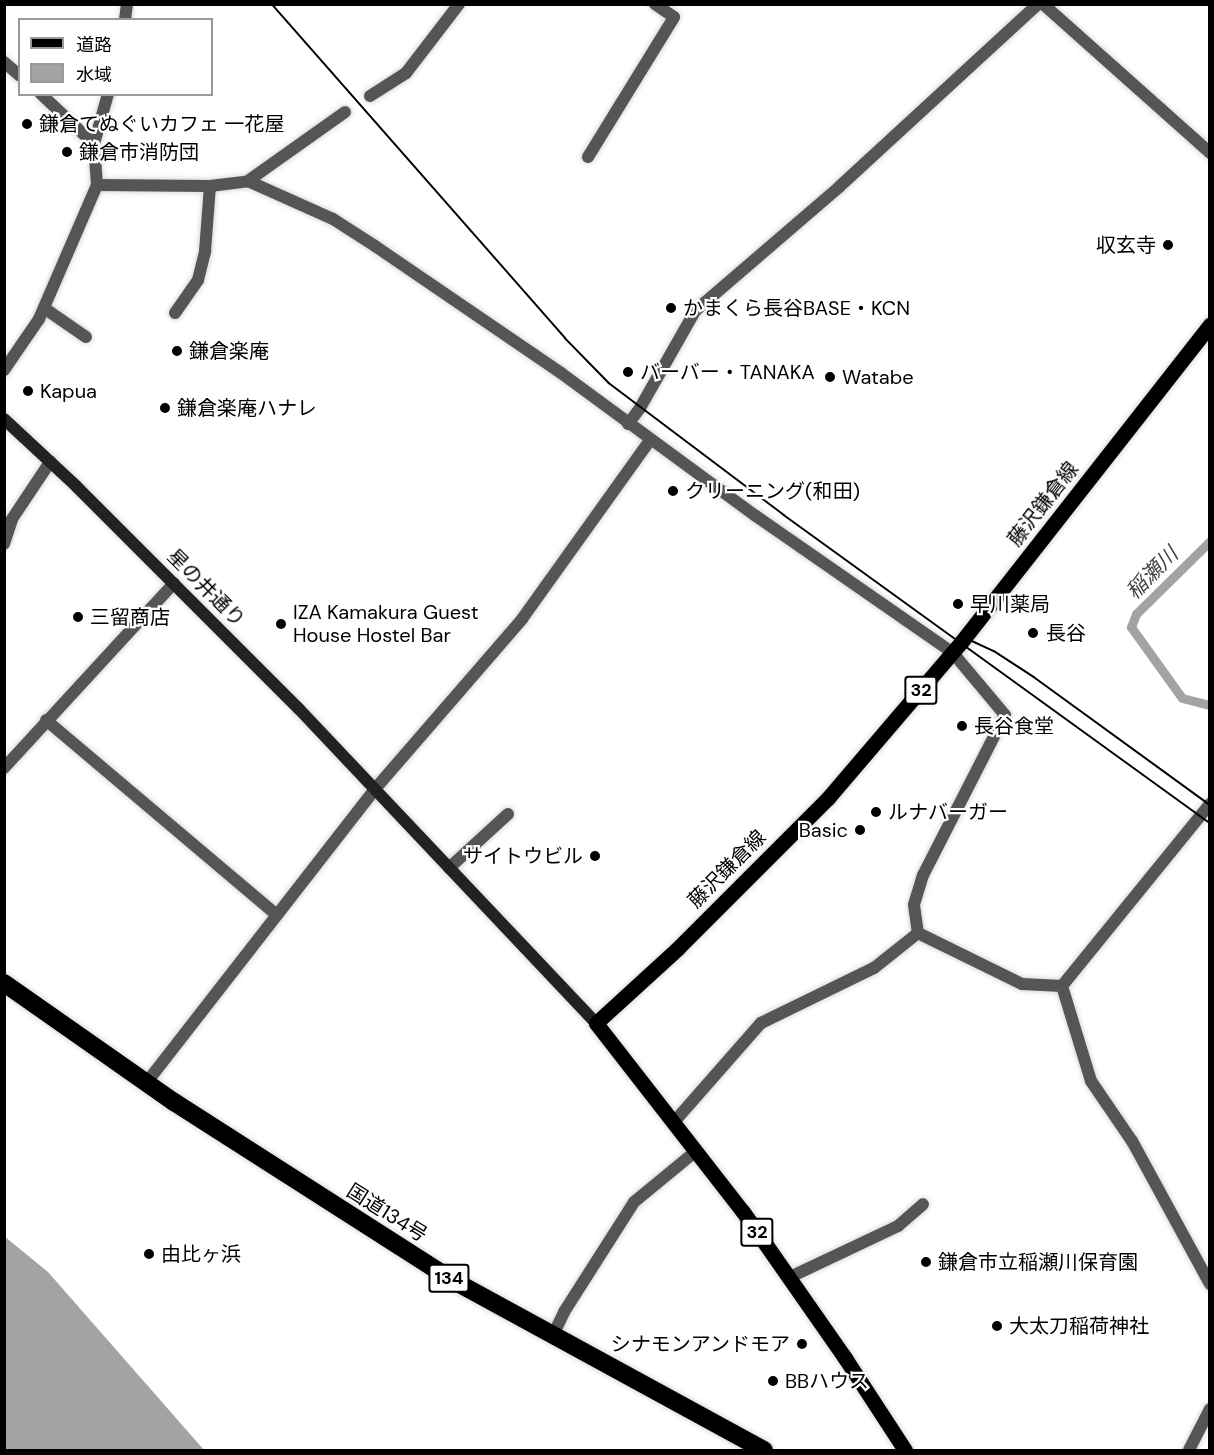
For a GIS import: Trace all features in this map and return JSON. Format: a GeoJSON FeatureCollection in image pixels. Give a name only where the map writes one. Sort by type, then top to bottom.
{"type":"FeatureCollection","features":[{"type":"Feature","properties":{"kind":"highway","name":"国道134号"},"geometry":{"type":"LineString","coordinates":[[4,983],[333,1206],[454,1281],[552,1337],[764,1450]]}},
{"type":"Feature","properties":{"kind":"main road","name":"藤沢鎌倉線"},"geometry":{"type":"LineString","coordinates":[[596,1023],[678,948],[828,798],[953,653],[1209,325]]}},
{"type":"Feature","properties":{"kind":"main road","name":"32"},"geometry":{"type":"LineString","coordinates":[[596,1023],[696,1151],[788,1278],[905,1450]]}},
{"type":"Feature","properties":{"kind":"street"},"geometry":{"type":"LineString","coordinates":[[370,96],[406,73],[459,4]]}},
{"type":"Feature","properties":{"kind":"street"},"geometry":{"type":"LineString","coordinates":[[588,157],[674,17],[655,4]]}},
{"type":"Feature","properties":{"kind":"street"},"geometry":{"type":"LineString","coordinates":[[628,424],[640,408],[695,311],[839,187],[1038,4]]}},
{"type":"Feature","properties":{"kind":"street"},"geometry":{"type":"LineString","coordinates":[[1043,4],[1209,153]]}},
{"type":"Feature","properties":{"kind":"street"},"geometry":{"type":"LineString","coordinates":[[4,62],[18,74]]}},
{"type":"Feature","properties":{"kind":"street"},"geometry":{"type":"LineString","coordinates":[[43,96],[94,144]]}},
{"type":"Feature","properties":{"kind":"street"},"geometry":{"type":"LineString","coordinates":[[4,370],[44,308],[97,185],[94,144],[107,96]]}},
{"type":"Feature","properties":{"kind":"street"},"geometry":{"type":"LineString","coordinates":[[97,185],[210,186],[248,181],[345,112]]}},
{"type":"Feature","properties":{"kind":"street"},"geometry":{"type":"LineString","coordinates":[[248,181],[333,219],[367,241],[561,373],[650,440],[953,653],[1005,715],[923,875],[914,905],[918,933]]}},
{"type":"Feature","properties":{"kind":"street"},"geometry":{"type":"LineString","coordinates":[[174,313],[198,280],[205,251],[210,186]]}},
{"type":"Feature","properties":{"kind":"street"},"geometry":{"type":"LineString","coordinates":[[44,308],[86,337]]}},
{"type":"Feature","properties":{"kind":"street","name":"星の井通り"},"geometry":{"type":"LineString","coordinates":[[4,419],[174,583],[375,789],[596,1023]]}},
{"type":"Feature","properties":{"kind":"street"},"geometry":{"type":"LineString","coordinates":[[147,1082],[375,789],[522,619],[650,440]]}},
{"type":"Feature","properties":{"kind":"street"},"geometry":{"type":"LineString","coordinates":[[4,544],[12,519],[50,462]]}},
{"type":"Feature","properties":{"kind":"street"},"geometry":{"type":"LineString","coordinates":[[4,768],[174,583]]}},
{"type":"Feature","properties":{"kind":"street"},"geometry":{"type":"LineString","coordinates":[[46,720],[277,915]]}},
{"type":"Feature","properties":{"kind":"street"},"geometry":{"type":"LineString","coordinates":[[1062,986],[1209,804]]}},
{"type":"Feature","properties":{"kind":"street"},"geometry":{"type":"LineString","coordinates":[[449,868],[508,813]]}},
{"type":"Feature","properties":{"kind":"street"},"geometry":{"type":"LineString","coordinates":[[918,933],[1022,984],[1062,986]]}},
{"type":"Feature","properties":{"kind":"street"},"geometry":{"type":"LineString","coordinates":[[674,1122],[761,1023],[874,968],[918,933]]}},
{"type":"Feature","properties":{"kind":"street"},"geometry":{"type":"LineString","coordinates":[[1062,986],[1091,1081],[1132,1141],[1209,1284]]}},
{"type":"Feature","properties":{"kind":"street"},"geometry":{"type":"LineString","coordinates":[[552,1337],[576,1293],[634,1202],[696,1151]]}},
{"type":"Feature","properties":{"kind":"street"},"geometry":{"type":"LineString","coordinates":[[788,1278],[898,1226],[923,1204]]}},
{"type":"Feature","properties":{"kind":"street"},"geometry":{"type":"LineString","coordinates":[[1189,1450],[1209,1409]]}},
{"type":"Feature","properties":{"kind":"water"},"geometry":{"type":"Polygon","coordinates":[[[4,1236],[48,1272],[204,1450],[5,1450],[4,1236]]]}},
{"type":"Feature","properties":{"kind":"waterway","name":"稲瀬川"},"geometry":{"type":"LineString","coordinates":[[1210,541],[1136,614],[1131,627],[1182,698],[1210,705]]}},
{"type":"Feature","properties":{"kind":"tram line"},"geometry":{"type":"LineString","coordinates":[[272,4],[565,338],[609,383],[784,515],[1210,823]]}},
{"type":"Feature","properties":{"kind":"tram line"},"geometry":{"type":"LineString","coordinates":[[970,640],[994,651],[1034,677],[1210,805]]}},
{"type":"Feature","properties":{"kind":"place","name":"鎌倉てぬぐいカフェ 一花屋"},"geometry":{"type":"Point","coordinates":[27,124]}},
{"type":"Feature","properties":{"kind":"place","name":"鎌倉市消防団"},"geometry":{"type":"Point","coordinates":[67,152]}},
{"type":"Feature","properties":{"kind":"place","name":"収玄寺"},"geometry":{"type":"Point","coordinates":[1168,245]}},
{"type":"Feature","properties":{"kind":"place","name":"かまくら長谷BASE・KCN"},"geometry":{"type":"Point","coordinates":[671,308]}},
{"type":"Feature","properties":{"kind":"place","name":"鎌倉楽庵"},"geometry":{"type":"Point","coordinates":[177,351]}},
{"type":"Feature","properties":{"kind":"place","name":"バーバー・TANAKA"},"geometry":{"type":"Point","coordinates":[628,372]}},
{"type":"Feature","properties":{"kind":"place","name":"Watabe"},"geometry":{"type":"Point","coordinates":[830,377]}},
{"type":"Feature","properties":{"kind":"place","name":"Kapua"},"geometry":{"type":"Point","coordinates":[28,391]}},
{"type":"Feature","properties":{"kind":"place","name":"鎌倉楽庵ハナレ"},"geometry":{"type":"Point","coordinates":[165,408]}},
{"type":"Feature","properties":{"kind":"place","name":"クリーニング(和田)"},"geometry":{"type":"Point","coordinates":[673,491]}},
{"type":"Feature","properties":{"kind":"place","name":"早川薬局"},"geometry":{"type":"Point","coordinates":[958,604]}},
{"type":"Feature","properties":{"kind":"place","name":"三留商店"},"geometry":{"type":"Point","coordinates":[78,617]}},
{"type":"Feature","properties":{"kind":"place","name":"IZA Kamakura Guest House Hostel Bar"},"geometry":{"type":"Point","coordinates":[281,624]}},
{"type":"Feature","properties":{"kind":"place","name":"長谷"},"geometry":{"type":"Point","coordinates":[1033,633]}},
{"type":"Feature","properties":{"kind":"place","name":"長谷食堂"},"geometry":{"type":"Point","coordinates":[962,726]}},
{"type":"Feature","properties":{"kind":"place","name":"ルナバーガー"},"geometry":{"type":"Point","coordinates":[876,812]}},
{"type":"Feature","properties":{"kind":"place","name":"Basic"},"geometry":{"type":"Point","coordinates":[860,830]}},
{"type":"Feature","properties":{"kind":"place","name":"サイトウビル"},"geometry":{"type":"Point","coordinates":[595,856]}},
{"type":"Feature","properties":{"kind":"place","name":"由比ヶ浜"},"geometry":{"type":"Point","coordinates":[149,1254]}},
{"type":"Feature","properties":{"kind":"place","name":"鎌倉市立稲瀬川保育園"},"geometry":{"type":"Point","coordinates":[926,1262]}},
{"type":"Feature","properties":{"kind":"place","name":"大太刀稲荷神社"},"geometry":{"type":"Point","coordinates":[997,1326]}},
{"type":"Feature","properties":{"kind":"place","name":"シナモンアンドモア"},"geometry":{"type":"Point","coordinates":[802,1344]}},
{"type":"Feature","properties":{"kind":"place","name":"BBハウス"},"geometry":{"type":"Point","coordinates":[773,1381]}}]}
